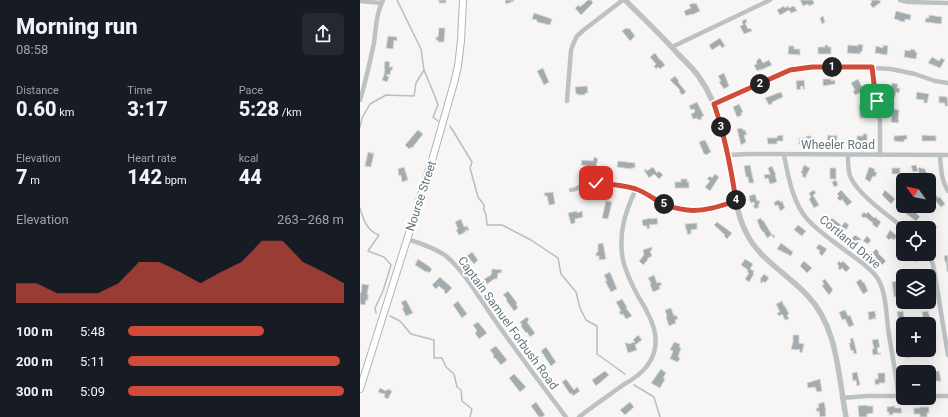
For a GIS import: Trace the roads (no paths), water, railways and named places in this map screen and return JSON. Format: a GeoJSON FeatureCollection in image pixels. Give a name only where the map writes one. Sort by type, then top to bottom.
{"type":"FeatureCollection","features":[{"type":"Feature","properties":{"kind":"main road","name":"Nourse Street"},"geometry":{"type":"LineString","coordinates":[[360,389],[440,134],[455,79],[461,41],[463,0]]}},
{"type":"Feature","properties":{"kind":"street"},"geometry":{"type":"LineString","coordinates":[[567,101],[571,50],[577,36],[624,0],[672,47],[698,76],[709,94],[714,104],[722,129],[736,201],[745,232],[754,245],[770,262],[807,295],[823,316],[836,355],[846,417]]}},
{"type":"Feature","properties":{"kind":"street"},"geometry":{"type":"LineString","coordinates":[[672,47],[770,0]]}},
{"type":"Feature","properties":{"kind":"street"},"geometry":{"type":"LineString","coordinates":[[900,0],[908,2],[948,3]]}},
{"type":"Feature","properties":{"kind":"street"},"geometry":{"type":"LineString","coordinates":[[360,1],[382,1],[376,20],[368,74],[361,97]]}},
{"type":"Feature","properties":{"kind":"street"},"geometry":{"type":"LineString","coordinates":[[714,104],[790,70],[812,67],[872,67],[905,71],[935,81],[948,83]]}},
{"type":"Feature","properties":{"kind":"street"},"geometry":{"type":"LineString","coordinates":[[872,67],[880,122],[880,155]]}},
{"type":"Feature","properties":{"kind":"street"},"geometry":{"type":"LineString","coordinates":[[848,154],[848,170],[854,184],[896,222]]}},
{"type":"Feature","properties":{"kind":"street","name":"Wheeler Road"},"geometry":{"type":"LineString","coordinates":[[728,155],[948,155]]}},
{"type":"Feature","properties":{"kind":"street","name":"Cortland Drive"},"geometry":{"type":"LineString","coordinates":[[784,155],[795,197],[802,212],[808,220],[867,267],[877,277],[884,299],[896,373]]}},
{"type":"Feature","properties":{"kind":"street"},"geometry":{"type":"LineString","coordinates":[[940,155],[940,168],[943,182],[948,192]]}},
{"type":"Feature","properties":{"kind":"street"},"geometry":{"type":"LineString","coordinates":[[571,190],[588,183],[620,185],[636,189],[665,204],[687,210],[702,210],[736,201]]}},
{"type":"Feature","properties":{"kind":"street"},"geometry":{"type":"LineString","coordinates":[[579,417],[640,373],[649,363],[655,349],[656,340],[652,322],[632,283],[625,265],[622,251],[622,234],[627,208],[636,189]]}},
{"type":"Feature","properties":{"kind":"street","name":"Captain Samuel Forbush Road"},"geometry":{"type":"LineString","coordinates":[[407,239],[439,252],[457,267],[468,280],[494,320],[566,417]]}},
{"type":"Feature","properties":{"kind":"street"},"geometry":{"type":"LineString","coordinates":[[932,261],[948,355]]}},
{"type":"Feature","properties":{"kind":"street"},"geometry":{"type":"LineString","coordinates":[[842,398],[860,396],[896,396]]}},
{"type":"Feature","properties":{"kind":"street"},"geometry":{"type":"LineString","coordinates":[[936,396],[948,396]]}},
{"type":"Feature","properties":{"kind":"waterway"},"geometry":{"type":"LineString","coordinates":[[397,0],[421,49],[424,70],[438,105],[433,117],[438,121]]}},
{"type":"Feature","properties":{"kind":"waterway"},"geometry":{"type":"LineString","coordinates":[[360,127],[362,118],[370,104],[386,95],[414,96],[416,83],[424,70]]}},
{"type":"Feature","properties":{"kind":"waterway"},"geometry":{"type":"LineString","coordinates":[[450,126],[472,162],[470,168],[478,197],[484,205],[487,225],[502,225],[531,240],[558,258],[561,274],[576,292],[580,308],[586,320],[597,326],[597,354],[625,374]]}},
{"type":"Feature","properties":{"kind":"waterway"},"geometry":{"type":"LineString","coordinates":[[360,208],[364,220],[371,231],[379,235],[368,251],[384,257],[391,265],[383,291],[375,308],[376,313]]}},
{"type":"Feature","properties":{"kind":"waterway"},"geometry":{"type":"LineString","coordinates":[[390,316],[400,321],[411,334],[434,340],[434,358],[442,358],[446,367],[454,374],[457,387],[461,390],[462,401],[472,409],[470,417]]}},
{"type":"Feature","properties":{"kind":"waterway"},"geometry":{"type":"LineString","coordinates":[[634,385],[654,397],[660,417]]}}]}
